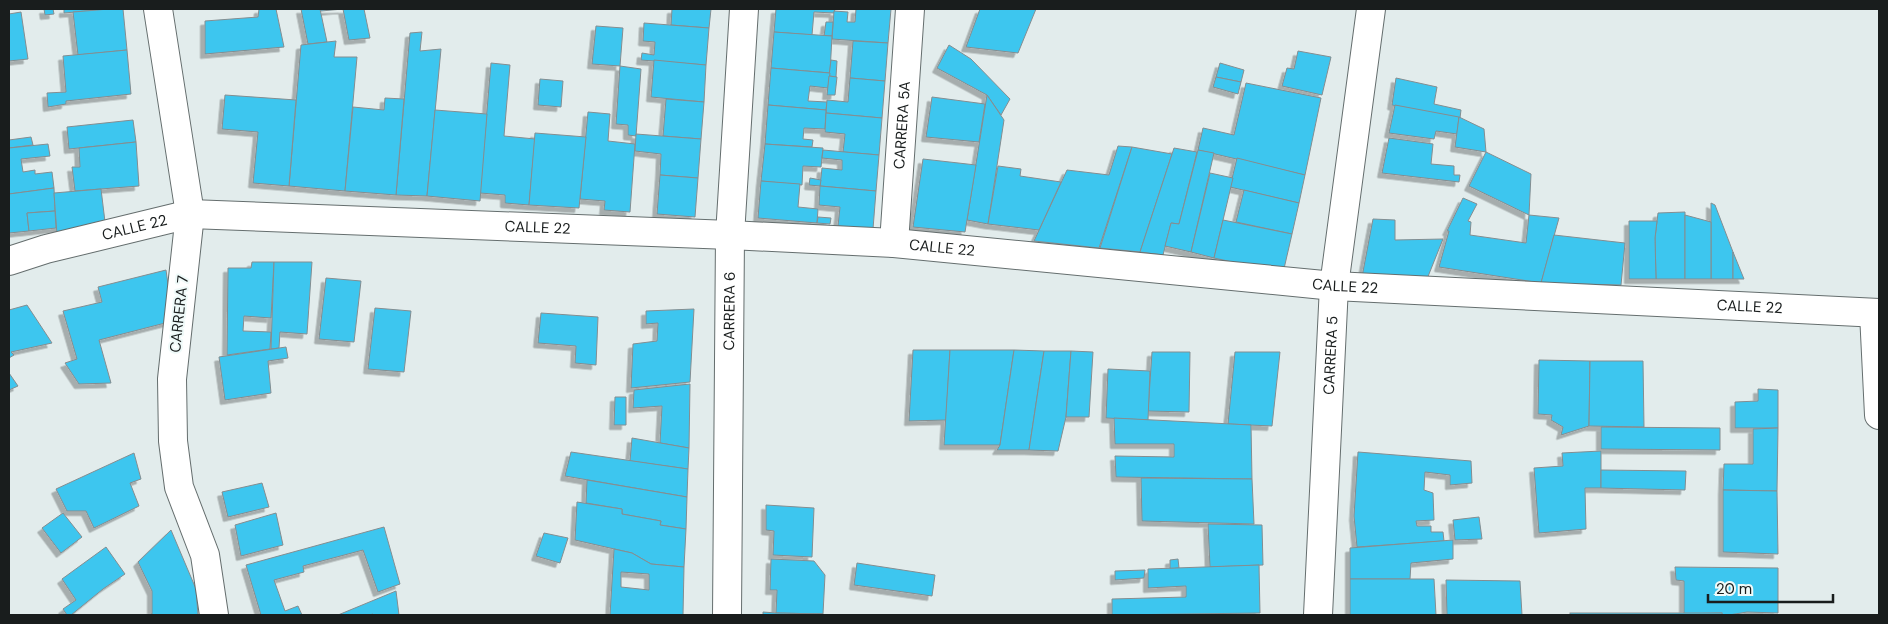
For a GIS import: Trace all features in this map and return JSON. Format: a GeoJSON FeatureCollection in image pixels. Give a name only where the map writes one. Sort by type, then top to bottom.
{"type":"FeatureCollection","features":[{"type":"Feature","properties":{"kind":"street","name":"CARRERA 7"},"geometry":{"type":"LineString","coordinates":[[158,9],[190,214],[172,379],[173,441],[179,487],[205,555],[214,615]]}},
{"type":"Feature","properties":{"kind":"street","name":"CARRERA 6"},"geometry":{"type":"LineString","coordinates":[[727,615],[730,234],[744,9]]}},
{"type":"Feature","properties":{"kind":"street","name":"CARRERA 5A"},"geometry":{"type":"LineString","coordinates":[[894,243],[910,9]]}},
{"type":"Feature","properties":{"kind":"street","name":"CARRERA 5"},"geometry":{"type":"LineString","coordinates":[[1318,615],[1334,286],[1371,9]]}},
{"type":"Feature","properties":{"kind":"street","name":"CALLE 22"},"geometry":{"type":"LineString","coordinates":[[9,261],[46,249],[190,214],[730,234],[894,243],[1334,286],[1876,313]]}},
{"type":"Feature","properties":{"kind":"street"},"geometry":{"type":"LineString","coordinates":[[1876,313],[1879,415]]}},
{"type":"Feature","properties":{"kind":"building"},"geometry":{"type":"Polygon","coordinates":[[[44,9],[53,9],[54,14],[45,15],[44,9]]]}},
{"type":"Feature","properties":{"kind":"building"},"geometry":{"type":"Polygon","coordinates":[[[64,9],[109,9],[64,13],[64,9]]]}},
{"type":"Feature","properties":{"kind":"building"},"geometry":{"type":"Polygon","coordinates":[[[123,9],[127,50],[78,55],[73,12],[123,9]]]}},
{"type":"Feature","properties":{"kind":"building"},"geometry":{"type":"Polygon","coordinates":[[[259,9],[276,9],[284,47],[205,54],[205,21],[258,17],[259,9]]]}},
{"type":"Feature","properties":{"kind":"building"},"geometry":{"type":"Polygon","coordinates":[[[301,9],[320,9],[327,42],[308,44],[301,9]]]}},
{"type":"Feature","properties":{"kind":"building"},"geometry":{"type":"Polygon","coordinates":[[[320,9],[343,9],[321,11],[320,9]]]}},
{"type":"Feature","properties":{"kind":"building"},"geometry":{"type":"Polygon","coordinates":[[[343,9],[364,9],[370,38],[349,40],[343,9]]]}},
{"type":"Feature","properties":{"kind":"building"},"geometry":{"type":"Polygon","coordinates":[[[672,9],[711,9],[709,28],[671,25],[672,9]]]}},
{"type":"Feature","properties":{"kind":"building"},"geometry":{"type":"Polygon","coordinates":[[[776,9],[835,9],[834,13],[814,12],[812,35],[774,32],[776,9]]]}},
{"type":"Feature","properties":{"kind":"building"},"geometry":{"type":"Polygon","coordinates":[[[856,9],[891,9],[888,43],[832,39],[834,11],[848,12],[847,22],[855,22],[856,9]]]}},
{"type":"Feature","properties":{"kind":"building"},"geometry":{"type":"Polygon","coordinates":[[[980,9],[1036,9],[1018,53],[966,47],[980,9]]]}},
{"type":"Feature","properties":{"kind":"building"},"geometry":{"type":"Polygon","coordinates":[[[21,12],[28,59],[9,61],[9,14],[21,12]]]}},
{"type":"Feature","properties":{"kind":"building"},"geometry":{"type":"Polygon","coordinates":[[[826,22],[833,22],[832,36],[824,36],[826,22]]]}},
{"type":"Feature","properties":{"kind":"building"},"geometry":{"type":"Polygon","coordinates":[[[644,23],[709,28],[706,65],[641,60],[642,53],[654,55],[655,42],[643,41],[644,23]]]}},
{"type":"Feature","properties":{"kind":"building"},"geometry":{"type":"Polygon","coordinates":[[[596,26],[623,28],[620,66],[592,64],[596,26]]]}},
{"type":"Feature","properties":{"kind":"building"},"geometry":{"type":"Polygon","coordinates":[[[422,32],[420,51],[441,49],[427,196],[396,195],[410,33],[422,32]]]}},
{"type":"Feature","properties":{"kind":"building"},"geometry":{"type":"Polygon","coordinates":[[[774,32],[832,36],[830,73],[771,68],[774,32]]]}},
{"type":"Feature","properties":{"kind":"building"},"geometry":{"type":"Polygon","coordinates":[[[336,41],[334,57],[357,57],[345,191],[289,186],[301,45],[336,41]]]}},
{"type":"Feature","properties":{"kind":"building"},"geometry":{"type":"Polygon","coordinates":[[[853,41],[888,43],[885,81],[850,78],[853,41]]]}},
{"type":"Feature","properties":{"kind":"building"},"geometry":{"type":"Polygon","coordinates":[[[949,45],[971,59],[1010,99],[1001,115],[987,95],[937,68],[949,45]]]}},
{"type":"Feature","properties":{"kind":"building"},"geometry":{"type":"Polygon","coordinates":[[[127,50],[131,94],[66,101],[66,104],[48,107],[47,93],[66,92],[63,56],[127,50]]]}},
{"type":"Feature","properties":{"kind":"building"},"geometry":{"type":"Polygon","coordinates":[[[1298,51],[1331,57],[1322,95],[1282,86],[1287,68],[1294,69],[1298,51]]]}},
{"type":"Feature","properties":{"kind":"building"},"geometry":{"type":"Polygon","coordinates":[[[654,60],[706,65],[704,102],[651,97],[654,60]]]}},
{"type":"Feature","properties":{"kind":"building"},"geometry":{"type":"Polygon","coordinates":[[[831,60],[837,61],[836,77],[829,76],[831,60]]]}},
{"type":"Feature","properties":{"kind":"building"},"geometry":{"type":"Polygon","coordinates":[[[491,63],[510,65],[504,136],[535,139],[529,205],[505,203],[505,195],[480,193],[491,63]]]}},
{"type":"Feature","properties":{"kind":"building"},"geometry":{"type":"Polygon","coordinates":[[[1220,63],[1244,70],[1241,82],[1216,77],[1220,63]]]}},
{"type":"Feature","properties":{"kind":"building"},"geometry":{"type":"Polygon","coordinates":[[[620,66],[641,69],[636,136],[628,135],[628,125],[616,124],[620,66]]]}},
{"type":"Feature","properties":{"kind":"building"},"geometry":{"type":"Polygon","coordinates":[[[771,68],[830,73],[828,88],[810,86],[808,101],[827,102],[826,110],[768,105],[771,68]]]}},
{"type":"Feature","properties":{"kind":"building"},"geometry":{"type":"Polygon","coordinates":[[[829,76],[837,77],[835,95],[827,95],[829,76]]]}},
{"type":"Feature","properties":{"kind":"building"},"geometry":{"type":"Polygon","coordinates":[[[1216,77],[1241,82],[1238,94],[1213,87],[1216,77]]]}},
{"type":"Feature","properties":{"kind":"building"},"geometry":{"type":"Polygon","coordinates":[[[850,78],[885,81],[882,118],[826,113],[827,100],[848,102],[850,78]]]}},
{"type":"Feature","properties":{"kind":"building"},"geometry":{"type":"Polygon","coordinates":[[[1396,78],[1437,87],[1434,104],[1461,110],[1460,118],[1392,105],[1396,78]]]}},
{"type":"Feature","properties":{"kind":"building"},"geometry":{"type":"Polygon","coordinates":[[[540,79],[563,81],[561,107],[538,105],[540,79]]]}},
{"type":"Feature","properties":{"kind":"building"},"geometry":{"type":"Polygon","coordinates":[[[1246,83],[1321,98],[1305,175],[1198,150],[1203,128],[1234,135],[1246,83]]]}},
{"type":"Feature","properties":{"kind":"building"},"geometry":{"type":"Polygon","coordinates":[[[225,95],[296,100],[289,186],[253,183],[258,132],[222,129],[225,95]]]}},
{"type":"Feature","properties":{"kind":"building"},"geometry":{"type":"Polygon","coordinates":[[[987,95],[1004,120],[988,224],[967,220],[987,95]]]}},
{"type":"Feature","properties":{"kind":"building"},"geometry":{"type":"Polygon","coordinates":[[[932,97],[985,104],[979,142],[926,137],[932,97]]]}},
{"type":"Feature","properties":{"kind":"building"},"geometry":{"type":"Polygon","coordinates":[[[385,98],[404,99],[396,195],[345,191],[353,107],[384,110],[385,98]]]}},
{"type":"Feature","properties":{"kind":"building"},"geometry":{"type":"Polygon","coordinates":[[[666,99],[704,102],[701,139],[663,136],[666,99]]]}},
{"type":"Feature","properties":{"kind":"building"},"geometry":{"type":"Polygon","coordinates":[[[768,105],[826,110],[825,129],[804,128],[803,139],[813,140],[812,147],[765,144],[768,105]]]}},
{"type":"Feature","properties":{"kind":"building"},"geometry":{"type":"Polygon","coordinates":[[[1395,105],[1459,117],[1457,134],[1436,131],[1434,139],[1389,133],[1395,105]]]}},
{"type":"Feature","properties":{"kind":"building"},"geometry":{"type":"Polygon","coordinates":[[[435,110],[487,114],[480,201],[427,196],[435,110]]]}},
{"type":"Feature","properties":{"kind":"building"},"geometry":{"type":"Polygon","coordinates":[[[588,112],[610,114],[608,141],[635,144],[630,212],[604,210],[605,201],[580,199],[588,112]]]}},
{"type":"Feature","properties":{"kind":"building"},"geometry":{"type":"Polygon","coordinates":[[[826,113],[882,118],[879,155],[843,152],[845,134],[825,132],[826,113]]]}},
{"type":"Feature","properties":{"kind":"building"},"geometry":{"type":"Polygon","coordinates":[[[1459,117],[1484,129],[1486,152],[1455,147],[1459,117]]]}},
{"type":"Feature","properties":{"kind":"building"},"geometry":{"type":"Polygon","coordinates":[[[133,120],[136,142],[69,149],[67,127],[133,120]]]}},
{"type":"Feature","properties":{"kind":"building"},"geometry":{"type":"Polygon","coordinates":[[[535,133],[586,137],[579,208],[529,205],[535,133]]]}},
{"type":"Feature","properties":{"kind":"building"},"geometry":{"type":"Polygon","coordinates":[[[636,134],[701,139],[698,178],[660,175],[661,154],[635,151],[636,134]]]}},
{"type":"Feature","properties":{"kind":"building"},"geometry":{"type":"Polygon","coordinates":[[[31,137],[33,145],[9,148],[9,140],[31,137]]]}},
{"type":"Feature","properties":{"kind":"building"},"geometry":{"type":"Polygon","coordinates":[[[1389,138],[1433,144],[1431,164],[1454,166],[1454,175],[1460,175],[1459,182],[1382,173],[1389,138]]]}},
{"type":"Feature","properties":{"kind":"building"},"geometry":{"type":"Polygon","coordinates":[[[136,142],[139,186],[75,191],[72,167],[80,167],[79,148],[136,142]]]}},
{"type":"Feature","properties":{"kind":"building"},"geometry":{"type":"Polygon","coordinates":[[[48,144],[50,156],[21,159],[23,172],[35,170],[35,174],[52,172],[54,188],[9,194],[9,148],[48,144]]]}},
{"type":"Feature","properties":{"kind":"building"},"geometry":{"type":"Polygon","coordinates":[[[765,144],[823,148],[821,167],[803,166],[802,185],[761,181],[765,144]]]}},
{"type":"Feature","properties":{"kind":"building"},"geometry":{"type":"Polygon","coordinates":[[[1118,146],[1132,147],[1099,248],[1034,241],[1067,170],[1109,175],[1118,146]]]}},
{"type":"Feature","properties":{"kind":"building"},"geometry":{"type":"Polygon","coordinates":[[[1132,147],[1172,154],[1140,252],[1100,248],[1132,147]]]}},
{"type":"Feature","properties":{"kind":"building"},"geometry":{"type":"Polygon","coordinates":[[[1174,148],[1197,152],[1179,224],[1171,223],[1163,255],[1140,252],[1174,148]]]}},
{"type":"Feature","properties":{"kind":"building"},"geometry":{"type":"Polygon","coordinates":[[[823,150],[879,155],[876,191],[820,186],[822,168],[842,170],[842,160],[822,158],[823,150]]]}},
{"type":"Feature","properties":{"kind":"building"},"geometry":{"type":"Polygon","coordinates":[[[1198,150],[1214,153],[1191,252],[1165,246],[1171,223],[1179,224],[1198,150]]]}},
{"type":"Feature","properties":{"kind":"building"},"geometry":{"type":"Polygon","coordinates":[[[1486,152],[1531,174],[1529,215],[1469,186],[1486,152]]]}},
{"type":"Feature","properties":{"kind":"building"},"geometry":{"type":"Polygon","coordinates":[[[1237,158],[1305,175],[1299,203],[1230,187],[1237,158]]]}},
{"type":"Feature","properties":{"kind":"building"},"geometry":{"type":"Polygon","coordinates":[[[923,159],[976,165],[965,232],[913,227],[923,159]]]}},
{"type":"Feature","properties":{"kind":"building"},"geometry":{"type":"Polygon","coordinates":[[[998,166],[1021,169],[1020,176],[1061,182],[1039,230],[988,224],[998,166]]]}},
{"type":"Feature","properties":{"kind":"building"},"geometry":{"type":"Polygon","coordinates":[[[1210,173],[1233,178],[1214,258],[1191,252],[1210,173]]]}},
{"type":"Feature","properties":{"kind":"building"},"geometry":{"type":"Polygon","coordinates":[[[660,175],[698,178],[695,217],[657,214],[660,175]]]}},
{"type":"Feature","properties":{"kind":"building"},"geometry":{"type":"Polygon","coordinates":[[[810,178],[821,180],[820,186],[809,185],[810,178]]]}},
{"type":"Feature","properties":{"kind":"building"},"geometry":{"type":"Polygon","coordinates":[[[761,181],[800,184],[798,207],[818,209],[817,223],[758,218],[761,181]]]}},
{"type":"Feature","properties":{"kind":"building"},"geometry":{"type":"Polygon","coordinates":[[[820,186],[876,191],[873,229],[838,226],[840,207],[819,205],[820,186]]]}},
{"type":"Feature","properties":{"kind":"building"},"geometry":{"type":"Polygon","coordinates":[[[54,188],[55,211],[27,213],[29,231],[9,233],[9,194],[54,188]]]}},
{"type":"Feature","properties":{"kind":"building"},"geometry":{"type":"Polygon","coordinates":[[[101,189],[106,230],[57,235],[54,193],[101,189]]]}},
{"type":"Feature","properties":{"kind":"building"},"geometry":{"type":"Polygon","coordinates":[[[1244,190],[1299,203],[1292,234],[1236,222],[1244,190]]]}},
{"type":"Feature","properties":{"kind":"building"},"geometry":{"type":"Polygon","coordinates":[[[1463,198],[1477,204],[1468,221],[1471,222],[1470,235],[1526,243],[1529,215],[1559,218],[1541,283],[1439,267],[1449,231],[1447,231],[1463,198]]]}},
{"type":"Feature","properties":{"kind":"building"},"geometry":{"type":"Polygon","coordinates":[[[1711,203],[1715,205],[1733,252],[1733,279],[1711,279],[1711,203]]]}},
{"type":"Feature","properties":{"kind":"building"},"geometry":{"type":"Polygon","coordinates":[[[55,211],[56,228],[29,231],[27,213],[55,211]]]}},
{"type":"Feature","properties":{"kind":"building"},"geometry":{"type":"Polygon","coordinates":[[[1685,212],[1685,279],[1656,279],[1655,238],[1658,213],[1685,212]]]}},
{"type":"Feature","properties":{"kind":"building"},"geometry":{"type":"Polygon","coordinates":[[[1685,215],[1711,222],[1711,279],[1685,279],[1685,215]]]}},
{"type":"Feature","properties":{"kind":"building"},"geometry":{"type":"Polygon","coordinates":[[[818,217],[831,218],[830,224],[817,223],[818,217]]]}},
{"type":"Feature","properties":{"kind":"building"},"geometry":{"type":"Polygon","coordinates":[[[1373,219],[1395,220],[1395,240],[1443,239],[1427,279],[1362,277],[1373,219]]]}},
{"type":"Feature","properties":{"kind":"building"},"geometry":{"type":"Polygon","coordinates":[[[1223,220],[1292,234],[1283,273],[1214,258],[1223,220]]]}},
{"type":"Feature","properties":{"kind":"building"},"geometry":{"type":"Polygon","coordinates":[[[1629,221],[1657,221],[1655,238],[1656,279],[1629,279],[1629,221]]]}},
{"type":"Feature","properties":{"kind":"building"},"geometry":{"type":"Polygon","coordinates":[[[1554,235],[1625,243],[1621,285],[1541,283],[1554,235]]]}},
{"type":"Feature","properties":{"kind":"building"},"geometry":{"type":"Polygon","coordinates":[[[1733,252],[1744,279],[1733,279],[1733,252]]]}},
{"type":"Feature","properties":{"kind":"building"},"geometry":{"type":"Polygon","coordinates":[[[252,262],[274,262],[271,318],[244,316],[243,331],[271,332],[270,349],[227,355],[228,268],[251,268],[252,262]]]}},
{"type":"Feature","properties":{"kind":"building"},"geometry":{"type":"Polygon","coordinates":[[[274,262],[312,262],[307,334],[280,332],[279,348],[271,349],[274,262]]]}},
{"type":"Feature","properties":{"kind":"building"},"geometry":{"type":"Polygon","coordinates":[[[166,270],[173,321],[99,340],[111,383],[79,384],[65,363],[77,359],[63,311],[102,302],[98,287],[166,270]]]}},
{"type":"Feature","properties":{"kind":"building"},"geometry":{"type":"Polygon","coordinates":[[[326,278],[361,281],[354,342],[319,339],[326,278]]]}},
{"type":"Feature","properties":{"kind":"building"},"geometry":{"type":"Polygon","coordinates":[[[27,305],[52,343],[11,352],[14,355],[9,358],[9,310],[27,305]]]}},
{"type":"Feature","properties":{"kind":"building"},"geometry":{"type":"Polygon","coordinates":[[[375,308],[411,311],[404,372],[368,369],[375,308]]]}},
{"type":"Feature","properties":{"kind":"building"},"geometry":{"type":"Polygon","coordinates":[[[694,309],[690,382],[631,388],[633,344],[657,341],[658,323],[646,324],[646,311],[694,309]]]}},
{"type":"Feature","properties":{"kind":"building"},"geometry":{"type":"Polygon","coordinates":[[[541,313],[598,317],[596,365],[575,363],[576,346],[538,343],[541,313]]]}},
{"type":"Feature","properties":{"kind":"building"},"geometry":{"type":"Polygon","coordinates":[[[286,347],[288,358],[268,361],[271,393],[225,400],[219,357],[286,347]]]}},
{"type":"Feature","properties":{"kind":"building"},"geometry":{"type":"Polygon","coordinates":[[[913,350],[950,350],[946,420],[909,421],[913,350]]]}},
{"type":"Feature","properties":{"kind":"building"},"geometry":{"type":"Polygon","coordinates":[[[950,350],[1014,350],[1000,445],[944,445],[950,350]]]}},
{"type":"Feature","properties":{"kind":"building"},"geometry":{"type":"Polygon","coordinates":[[[1014,350],[1044,351],[1029,450],[997,450],[1000,445],[1014,350]]]}},
{"type":"Feature","properties":{"kind":"building"},"geometry":{"type":"Polygon","coordinates":[[[1044,351],[1071,351],[1066,417],[1058,451],[1029,450],[1044,351]]]}},
{"type":"Feature","properties":{"kind":"building"},"geometry":{"type":"Polygon","coordinates":[[[1071,351],[1093,352],[1089,417],[1066,417],[1071,351]]]}},
{"type":"Feature","properties":{"kind":"building"},"geometry":{"type":"Polygon","coordinates":[[[1152,352],[1190,352],[1189,412],[1148,411],[1152,352]]]}},
{"type":"Feature","properties":{"kind":"building"},"geometry":{"type":"Polygon","coordinates":[[[1235,352],[1280,352],[1272,426],[1228,424],[1235,352]]]}},
{"type":"Feature","properties":{"kind":"building"},"geometry":{"type":"Polygon","coordinates":[[[1539,360],[1590,361],[1589,426],[1561,435],[1563,427],[1551,420],[1552,415],[1538,414],[1539,360]]]}},
{"type":"Feature","properties":{"kind":"building"},"geometry":{"type":"Polygon","coordinates":[[[1590,361],[1643,361],[1644,427],[1589,426],[1590,361]]]}},
{"type":"Feature","properties":{"kind":"building"},"geometry":{"type":"Polygon","coordinates":[[[1108,369],[1150,371],[1148,420],[1106,418],[1108,369]]]}},
{"type":"Feature","properties":{"kind":"building"},"geometry":{"type":"Polygon","coordinates":[[[9,373],[18,386],[9,390],[9,373]]]}},
{"type":"Feature","properties":{"kind":"building"},"geometry":{"type":"Polygon","coordinates":[[[690,384],[689,448],[660,443],[662,406],[633,408],[634,390],[690,384]]]}},
{"type":"Feature","properties":{"kind":"building"},"geometry":{"type":"Polygon","coordinates":[[[1758,389],[1778,390],[1778,428],[1735,428],[1735,402],[1758,401],[1758,389]]]}},
{"type":"Feature","properties":{"kind":"building"},"geometry":{"type":"Polygon","coordinates":[[[615,397],[626,397],[626,425],[614,425],[615,397]]]}},
{"type":"Feature","properties":{"kind":"building"},"geometry":{"type":"Polygon","coordinates":[[[1114,418],[1251,425],[1252,479],[1116,477],[1115,456],[1174,457],[1174,444],[1115,444],[1114,418]]]}},
{"type":"Feature","properties":{"kind":"building"},"geometry":{"type":"Polygon","coordinates":[[[1601,427],[1720,428],[1720,450],[1601,449],[1601,427]]]}},
{"type":"Feature","properties":{"kind":"building"},"geometry":{"type":"Polygon","coordinates":[[[1778,428],[1777,491],[1723,490],[1724,464],[1753,464],[1753,429],[1778,428]]]}},
{"type":"Feature","properties":{"kind":"building"},"geometry":{"type":"Polygon","coordinates":[[[632,438],[689,448],[688,469],[630,461],[632,438]]]}},
{"type":"Feature","properties":{"kind":"building"},"geometry":{"type":"Polygon","coordinates":[[[1601,451],[1601,488],[1585,488],[1586,529],[1539,533],[1534,468],[1563,466],[1562,453],[1601,451]]]}},
{"type":"Feature","properties":{"kind":"building"},"geometry":{"type":"Polygon","coordinates":[[[571,452],[688,469],[687,497],[565,476],[571,452]]]}},
{"type":"Feature","properties":{"kind":"building"},"geometry":{"type":"Polygon","coordinates":[[[1358,452],[1471,461],[1472,483],[1450,485],[1450,475],[1425,472],[1424,490],[1433,493],[1434,520],[1416,521],[1417,526],[1431,526],[1431,532],[1443,532],[1444,541],[1357,547],[1354,516],[1358,452]]]}},
{"type":"Feature","properties":{"kind":"building"},"geometry":{"type":"Polygon","coordinates":[[[134,453],[141,479],[130,483],[139,506],[94,528],[86,511],[67,511],[56,489],[134,453]]]}},
{"type":"Feature","properties":{"kind":"building"},"geometry":{"type":"Polygon","coordinates":[[[1601,470],[1686,471],[1685,490],[1601,488],[1601,470]]]}},
{"type":"Feature","properties":{"kind":"building"},"geometry":{"type":"Polygon","coordinates":[[[1141,478],[1252,479],[1254,524],[1142,521],[1141,478]]]}},
{"type":"Feature","properties":{"kind":"building"},"geometry":{"type":"Polygon","coordinates":[[[587,480],[687,497],[686,529],[660,525],[661,521],[622,514],[622,509],[586,503],[587,480]]]}},
{"type":"Feature","properties":{"kind":"building"},"geometry":{"type":"Polygon","coordinates":[[[262,483],[269,507],[228,517],[222,492],[262,483]]]}},
{"type":"Feature","properties":{"kind":"building"},"geometry":{"type":"Polygon","coordinates":[[[1723,490],[1777,491],[1778,554],[1723,552],[1723,490]]]}},
{"type":"Feature","properties":{"kind":"building"},"geometry":{"type":"Polygon","coordinates":[[[577,502],[622,509],[622,514],[661,521],[660,525],[686,529],[684,567],[651,564],[632,553],[575,540],[577,502]]]}},
{"type":"Feature","properties":{"kind":"building"},"geometry":{"type":"Polygon","coordinates":[[[766,505],[814,508],[812,557],[773,555],[774,531],[766,530],[766,505]]]}},
{"type":"Feature","properties":{"kind":"building"},"geometry":{"type":"Polygon","coordinates":[[[63,513],[82,537],[61,553],[42,528],[63,513]]]}},
{"type":"Feature","properties":{"kind":"building"},"geometry":{"type":"Polygon","coordinates":[[[276,513],[283,545],[241,556],[235,525],[276,513]]]}},
{"type":"Feature","properties":{"kind":"building"},"geometry":{"type":"Polygon","coordinates":[[[1479,517],[1482,539],[1455,540],[1453,520],[1479,517]]]}},
{"type":"Feature","properties":{"kind":"building"},"geometry":{"type":"Polygon","coordinates":[[[1208,524],[1262,525],[1263,565],[1210,567],[1208,524]]]}},
{"type":"Feature","properties":{"kind":"building"},"geometry":{"type":"Polygon","coordinates":[[[384,527],[400,584],[378,592],[363,550],[303,566],[304,572],[274,580],[285,611],[298,606],[302,615],[261,615],[246,565],[384,527]]]}},
{"type":"Feature","properties":{"kind":"building"},"geometry":{"type":"Polygon","coordinates":[[[171,530],[196,589],[198,615],[142,615],[152,614],[152,591],[138,562],[171,530]]]}},
{"type":"Feature","properties":{"kind":"building"},"geometry":{"type":"Polygon","coordinates":[[[544,533],[568,538],[560,563],[536,556],[544,533]]]}},
{"type":"Feature","properties":{"kind":"building"},"geometry":{"type":"Polygon","coordinates":[[[1453,540],[1453,559],[1411,563],[1410,579],[1350,579],[1350,548],[1453,540]]]}},
{"type":"Feature","properties":{"kind":"building"},"geometry":{"type":"Polygon","coordinates":[[[106,547],[125,574],[71,615],[67,615],[63,609],[76,600],[62,579],[106,547]]]}},
{"type":"Feature","properties":{"kind":"building"},"geometry":{"type":"Polygon","coordinates":[[[614,549],[632,553],[651,564],[684,567],[683,615],[610,615],[614,549]],[[621,572],[621,587],[649,590],[649,574],[621,572]]]}},
{"type":"Feature","properties":{"kind":"building"},"geometry":{"type":"Polygon","coordinates":[[[771,559],[814,561],[825,575],[823,614],[776,613],[777,590],[770,590],[771,559]]]}},
{"type":"Feature","properties":{"kind":"building"},"geometry":{"type":"Polygon","coordinates":[[[1178,559],[1179,568],[1170,569],[1170,560],[1178,559]]]}},
{"type":"Feature","properties":{"kind":"building"},"geometry":{"type":"Polygon","coordinates":[[[857,563],[935,575],[932,596],[854,585],[857,563]]]}},
{"type":"Feature","properties":{"kind":"building"},"geometry":{"type":"Polygon","coordinates":[[[1259,565],[1260,613],[1112,615],[1112,599],[1186,597],[1186,586],[1148,588],[1148,569],[1259,565]]]}},
{"type":"Feature","properties":{"kind":"building"},"geometry":{"type":"Polygon","coordinates":[[[1675,567],[1778,568],[1778,613],[1684,614],[1684,581],[1676,580],[1675,567]]]}},
{"type":"Feature","properties":{"kind":"building"},"geometry":{"type":"Polygon","coordinates":[[[1145,570],[1144,578],[1115,580],[1115,571],[1145,570]]]}},
{"type":"Feature","properties":{"kind":"building"},"geometry":{"type":"Polygon","coordinates":[[[1350,579],[1434,579],[1436,615],[1350,615],[1350,579]]]}},
{"type":"Feature","properties":{"kind":"building"},"geometry":{"type":"Polygon","coordinates":[[[1446,580],[1520,581],[1522,615],[1447,615],[1446,580]]]}},
{"type":"Feature","properties":{"kind":"building"},"geometry":{"type":"Polygon","coordinates":[[[396,591],[399,615],[338,615],[396,591]]]}},
{"type":"Feature","properties":{"kind":"building"},"geometry":{"type":"Polygon","coordinates":[[[763,612],[776,613],[823,614],[763,615],[763,612]]]}},
{"type":"Feature","properties":{"kind":"building"},"geometry":{"type":"Polygon","coordinates":[[[1570,613],[1722,613],[1722,615],[1570,615],[1570,613]]]}}]}
